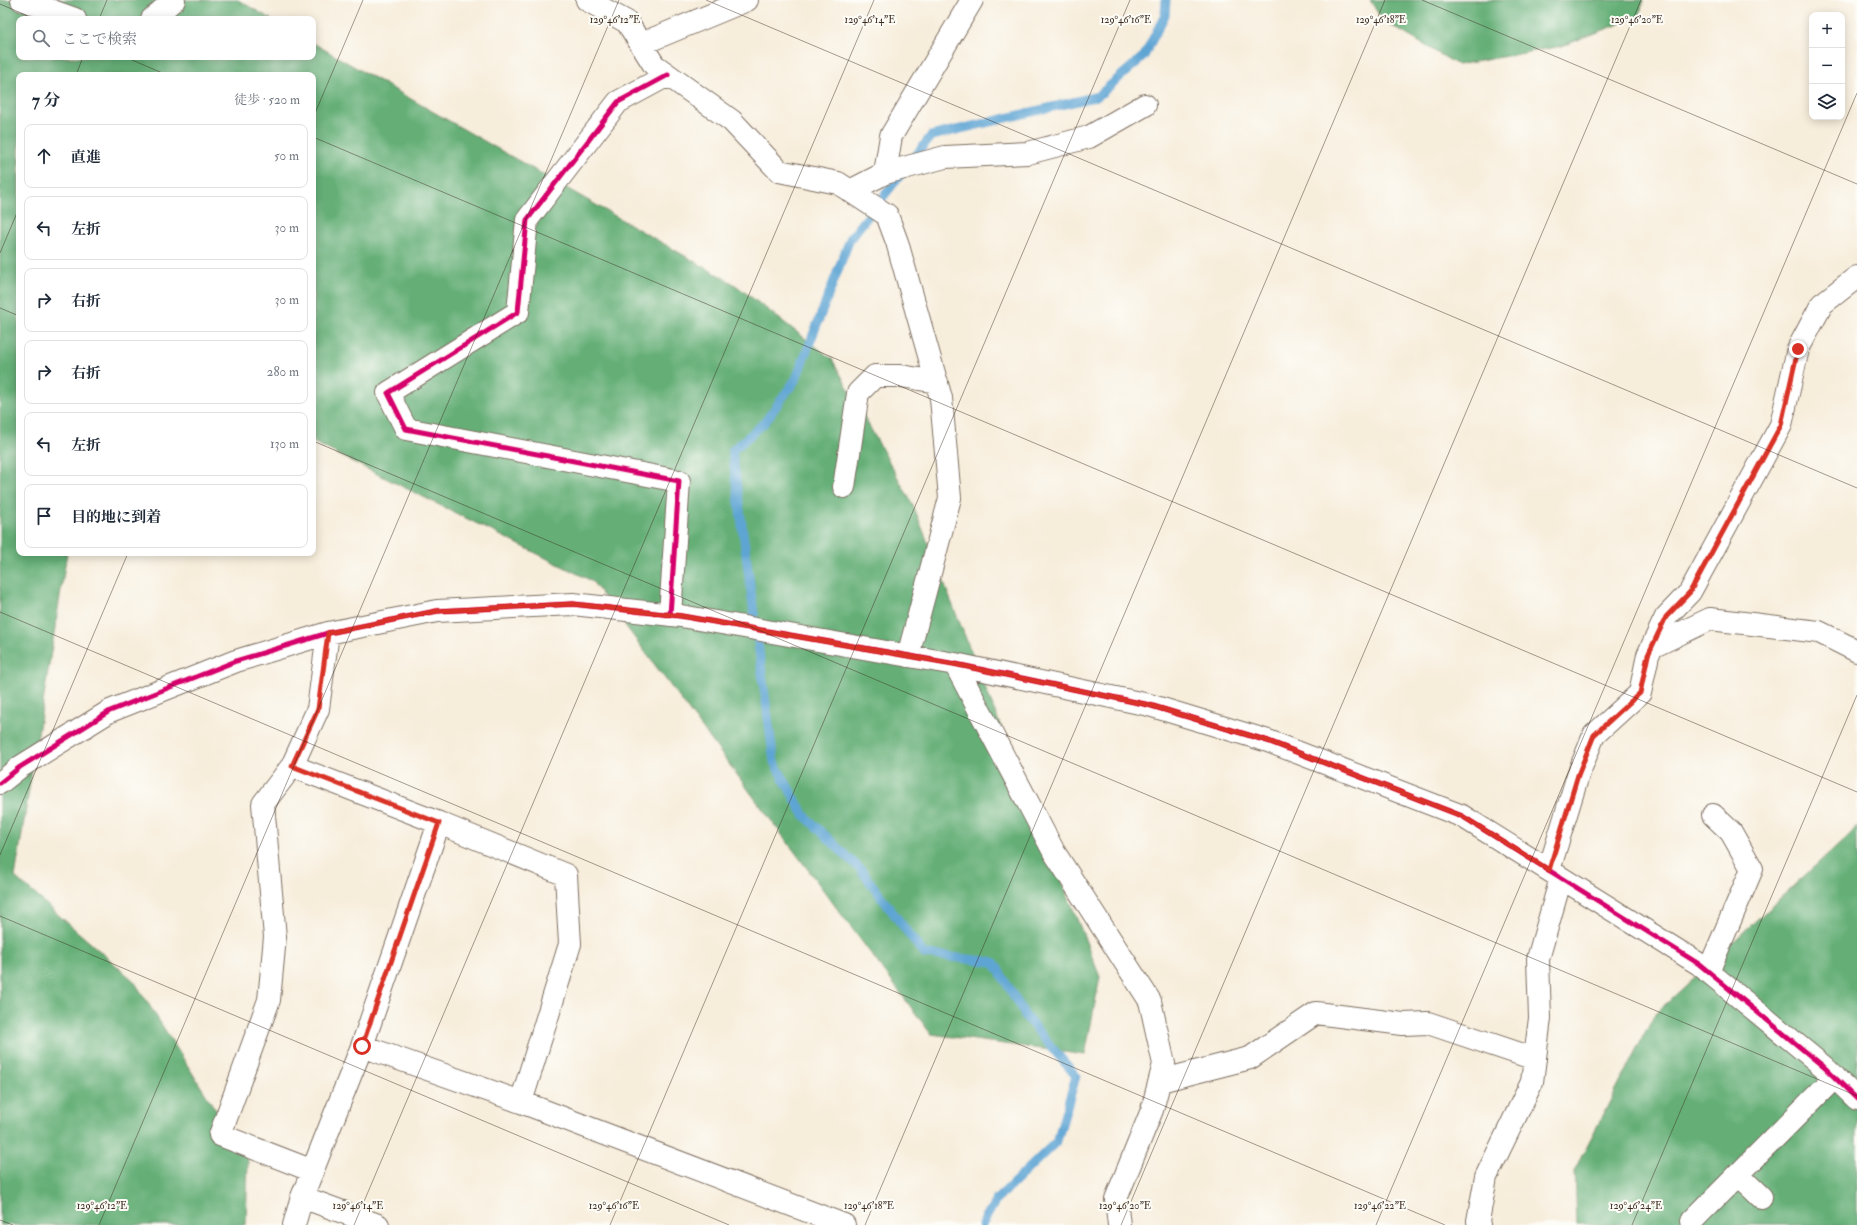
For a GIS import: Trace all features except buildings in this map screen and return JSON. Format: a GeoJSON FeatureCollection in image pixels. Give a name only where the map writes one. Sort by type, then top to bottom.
{"type":"FeatureCollection","features":[{"type":"Feature","properties":{"kind":"street"},"geometry":{"type":"LineString","coordinates":[[22,0],[67,16]]}},
{"type":"Feature","properties":{"kind":"street"},"geometry":{"type":"LineString","coordinates":[[155,16],[174,0]]}},
{"type":"Feature","properties":{"kind":"street"},"geometry":{"type":"LineString","coordinates":[[587,0],[627,22],[654,65],[732,121],[779,171],[838,183],[887,215],[897,242],[941,398],[950,498],[908,656]]}},
{"type":"Feature","properties":{"kind":"street"},"geometry":{"type":"LineString","coordinates":[[641,44],[747,0]]}},
{"type":"Feature","properties":{"kind":"street"},"geometry":{"type":"LineString","coordinates":[[886,173],[891,136],[972,0]]}},
{"type":"Feature","properties":{"kind":"street"},"geometry":{"type":"LineString","coordinates":[[668,75],[618,102],[527,220],[518,312],[388,392],[406,429],[679,481],[676,615]]}},
{"type":"Feature","properties":{"kind":"street"},"geometry":{"type":"LineString","coordinates":[[854,194],[886,173],[945,157],[1028,153],[1089,137],[1145,105]]}},
{"type":"Feature","properties":{"kind":"street"},"geometry":{"type":"LineString","coordinates":[[1479,1225],[1478,1221],[1486,1177],[1532,1082],[1540,1018],[1538,959],[1560,877],[1578,775],[1594,735],[1640,693],[1648,655],[1666,617],[1690,592],[1781,425],[1798,349],[1822,304],[1857,277]]}},
{"type":"Feature","properties":{"kind":"street"},"geometry":{"type":"LineString","coordinates":[[844,486],[858,393],[875,376],[901,376],[937,382]]}},
{"type":"Feature","properties":{"kind":"street"},"geometry":{"type":"LineString","coordinates":[[0,783],[20,768],[110,711],[236,661],[328,633],[437,611],[573,604],[676,615],[954,664],[1149,705],[1268,741],[1462,816],[1704,968],[1824,1066],[1857,1099]]}},
{"type":"Feature","properties":{"kind":"street"},"geometry":{"type":"LineString","coordinates":[[1652,647],[1710,619],[1819,632],[1857,651]]}},
{"type":"Feature","properties":{"kind":"street"},"geometry":{"type":"LineString","coordinates":[[313,1171],[220,1135],[269,1000],[275,937],[263,804],[292,766],[318,709],[328,633]]}},
{"type":"Feature","properties":{"kind":"street"},"geometry":{"type":"LineString","coordinates":[[954,664],[1054,852],[1150,1001],[1164,1064],[1152,1110],[1116,1199],[1119,1225]]}},
{"type":"Feature","properties":{"kind":"street"},"geometry":{"type":"LineString","coordinates":[[292,766],[439,823],[566,876],[570,944],[521,1102]]}},
{"type":"Feature","properties":{"kind":"street"},"geometry":{"type":"LineString","coordinates":[[1704,968],[1752,869],[1731,832],[1713,815]]}},
{"type":"Feature","properties":{"kind":"street"},"geometry":{"type":"LineString","coordinates":[[294,1225],[302,1197],[362,1046],[439,823]]}},
{"type":"Feature","properties":{"kind":"street"},"geometry":{"type":"LineString","coordinates":[[1160,1080],[1250,1058],[1316,1013],[1403,1024],[1428,1023],[1535,1059]]}},
{"type":"Feature","properties":{"kind":"street"},"geometry":{"type":"LineString","coordinates":[[362,1046],[521,1102],[844,1225]]}},
{"type":"Feature","properties":{"kind":"street"},"geometry":{"type":"LineString","coordinates":[[1692,1221],[1835,1077]]}},
{"type":"Feature","properties":{"kind":"street"},"geometry":{"type":"LineString","coordinates":[[1738,1175],[1761,1197]]}},
{"type":"Feature","properties":{"kind":"street"},"geometry":{"type":"LineString","coordinates":[[302,1197],[378,1225]]}},
{"type":"Feature","properties":{"kind":"green space"},"geometry":{"type":"Polygon","coordinates":[[[0,0],[238,0],[266,16],[16,16],[16,60],[316,60],[316,45],[734,284],[832,359],[913,505],[1100,977],[1085,1055],[931,1034],[592,581],[316,443],[316,72],[16,72],[16,556],[67,556],[15,877],[134,981],[248,1161],[246,1225],[0,1225],[0,0]]]}},
{"type":"Feature","properties":{"kind":"green space"},"geometry":{"type":"Polygon","coordinates":[[[1370,0],[1643,0],[1640,16],[1562,46],[1458,65],[1382,20],[1370,0]]]}},
{"type":"Feature","properties":{"kind":"green space"},"geometry":{"type":"Polygon","coordinates":[[[1857,827],[1857,1225],[1576,1225],[1574,1171],[1655,1014],[1857,827]]]}},
{"type":"Feature","properties":{"kind":"waterway"},"geometry":{"type":"LineString","coordinates":[[910,163],[931,136],[1098,96],[1144,56],[1165,15],[1166,0]]}},
{"type":"Feature","properties":{"kind":"waterway"},"geometry":{"type":"LineString","coordinates":[[902,173],[850,239],[796,379],[764,423],[732,451],[774,762],[804,815],[861,870],[924,954],[994,962],[1026,1017],[1076,1076],[1057,1141],[996,1200],[982,1225]]}},
{"type":"Feature","properties":{"kind":"cycle path"},"geometry":{"type":"LineString","coordinates":[[668,75],[618,102],[527,220],[518,312],[388,393],[406,429],[679,481],[670,615]]}},
{"type":"Feature","properties":{"kind":"cycle path"},"geometry":{"type":"LineString","coordinates":[[0,783],[20,767],[110,711],[236,661],[328,633],[437,611],[573,604],[681,616],[955,664],[1149,705],[1268,741],[1462,816],[1699,964],[1824,1067],[1857,1099]]}},
{"type":"Feature","properties":{"kind":"route"},"geometry":{"type":"LineString","coordinates":[[362,1046],[439,823],[292,766],[318,709],[328,633],[437,611],[573,604],[681,616],[954,664],[1149,705],[1268,741],[1462,816],[1549,870],[1578,775],[1594,735],[1640,693],[1648,655],[1666,617],[1690,592],[1781,425],[1798,349]]}}]}
